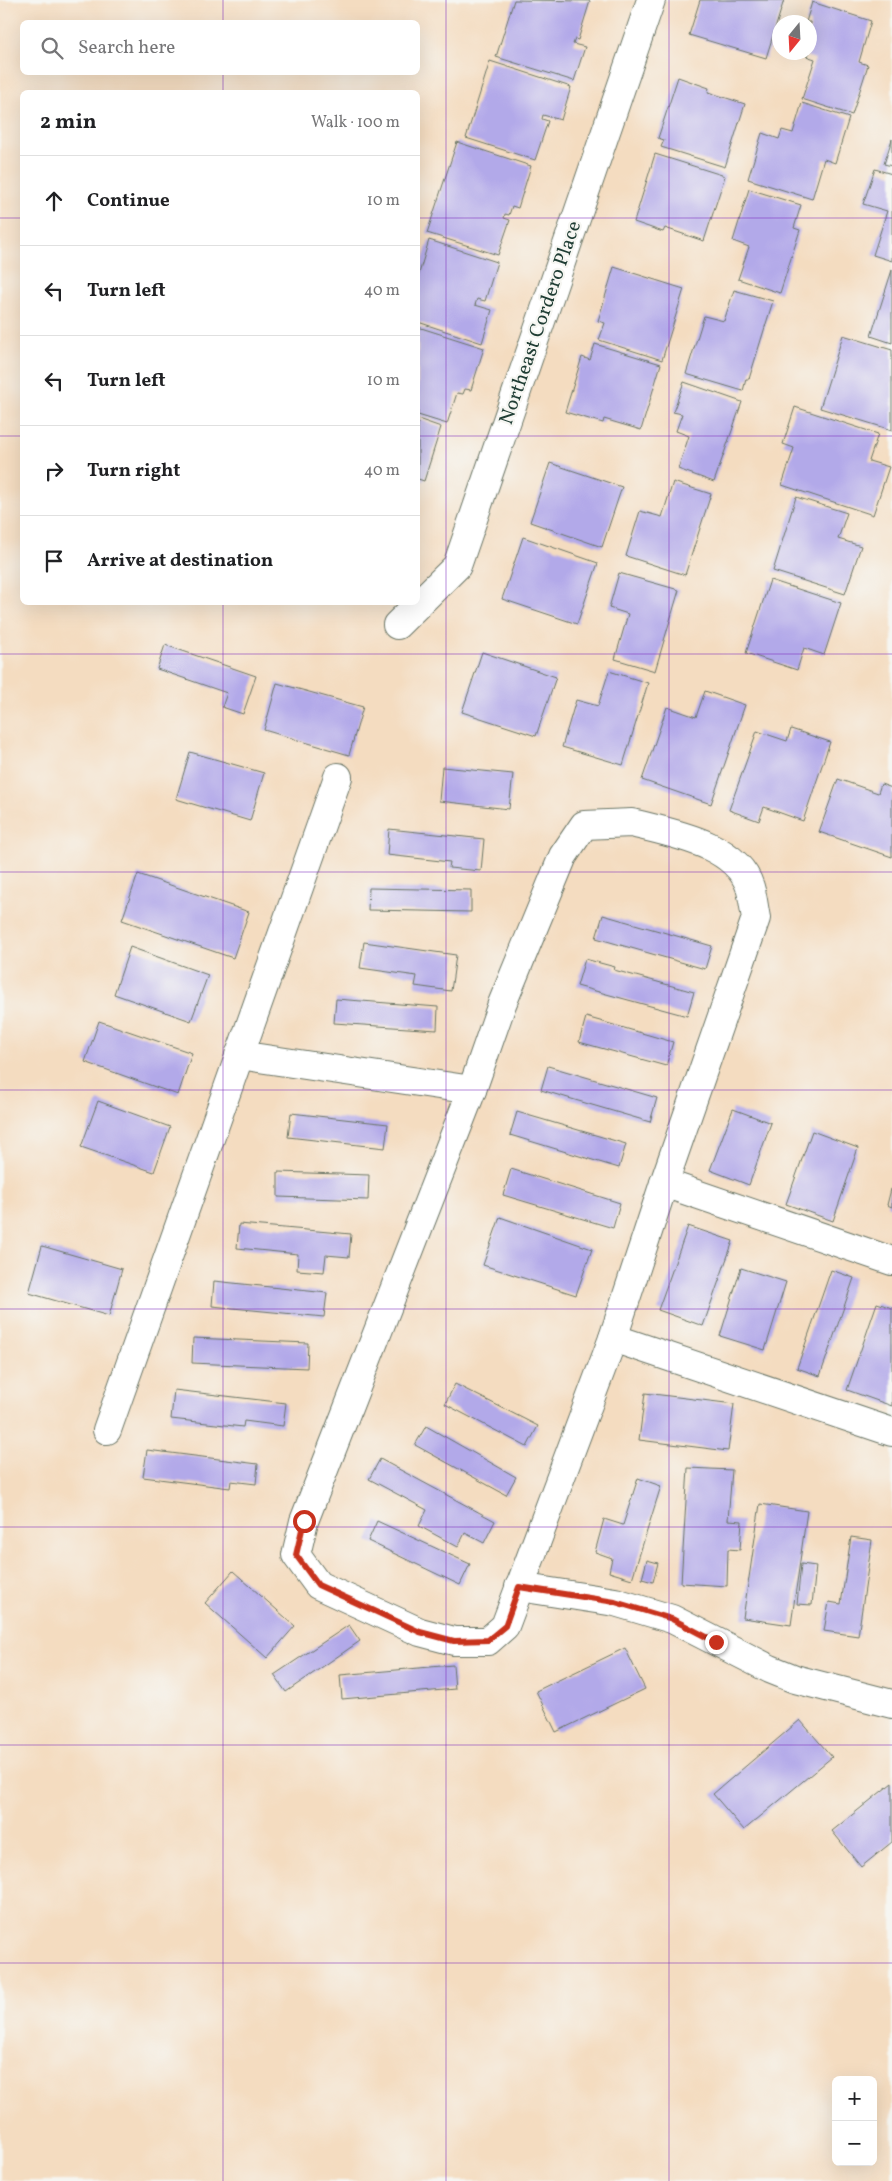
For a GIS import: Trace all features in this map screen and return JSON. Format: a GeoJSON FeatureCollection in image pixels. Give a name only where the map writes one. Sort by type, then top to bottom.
{"type":"FeatureCollection","features":[{"type":"Feature","properties":{"kind":"street","name":"Northeast Cordero Place"},"geometry":{"type":"LineString","coordinates":[[420,602],[457,566],[651,0]]}},
{"type":"Feature","properties":{"kind":"street","name":"Northeast Cordero Place"},"geometry":{"type":"LineString","coordinates":[[397,625],[417,605]]}},
{"type":"Feature","properties":{"kind":"street"},"geometry":{"type":"LineString","coordinates":[[107,1430],[338,777]]}},
{"type":"Feature","properties":{"kind":"street"},"geometry":{"type":"LineString","coordinates":[[632,823],[697,839],[735,863],[750,886],[756,918],[664,1183],[613,1338],[505,1626],[488,1640],[454,1641],[420,1632],[318,1585],[296,1555],[308,1511],[472,1090],[502,1004],[563,856],[584,824],[632,823]]}},
{"type":"Feature","properties":{"kind":"street"},"geometry":{"type":"LineString","coordinates":[[239,1055],[472,1090]]}},
{"type":"Feature","properties":{"kind":"street"},"geometry":{"type":"LineString","coordinates":[[664,1183],[892,1261]]}},
{"type":"Feature","properties":{"kind":"street"},"geometry":{"type":"LineString","coordinates":[[613,1338],[892,1432]]}},
{"type":"Feature","properties":{"kind":"street"},"geometry":{"type":"LineString","coordinates":[[519,1587],[615,1602],[672,1619],[762,1665],[795,1679],[892,1704]]}},
{"type":"Feature","properties":{"kind":"building"},"geometry":{"type":"Polygon","coordinates":[[[514,0],[590,1],[578,40],[575,39],[573,44],[585,47],[574,81],[496,57],[514,0]]]}},
{"type":"Feature","properties":{"kind":"building"},"geometry":{"type":"Polygon","coordinates":[[[700,0],[784,0],[779,15],[772,15],[772,39],[766,58],[689,35],[700,0]]]}},
{"type":"Feature","properties":{"kind":"building"},"geometry":{"type":"Polygon","coordinates":[[[812,2],[871,21],[859,62],[868,65],[852,115],[802,99],[815,60],[817,60],[817,15],[808,15],[812,2]]]}},
{"type":"Feature","properties":{"kind":"building"},"geometry":{"type":"Polygon","coordinates":[[[490,61],[571,87],[561,120],[543,115],[542,119],[548,121],[535,160],[466,138],[490,61]]]}},
{"type":"Feature","properties":{"kind":"building"},"geometry":{"type":"Polygon","coordinates":[[[678,77],[709,88],[708,92],[745,104],[725,167],[661,147],[664,140],[658,138],[678,77]]]}},
{"type":"Feature","properties":{"kind":"building"},"geometry":{"type":"Polygon","coordinates":[[[802,103],[849,118],[835,163],[824,159],[812,199],[748,179],[762,133],[779,139],[782,130],[793,133],[802,103]]]}},
{"type":"Feature","properties":{"kind":"building"},"geometry":{"type":"Polygon","coordinates":[[[892,139],[892,166],[884,164],[892,139]]]}},
{"type":"Feature","properties":{"kind":"building"},"geometry":{"type":"Polygon","coordinates":[[[457,142],[531,166],[518,208],[512,206],[509,215],[505,214],[504,218],[510,220],[498,255],[427,233],[457,142]]]}},
{"type":"Feature","properties":{"kind":"building"},"geometry":{"type":"Polygon","coordinates":[[[655,154],[725,176],[704,241],[665,228],[663,232],[634,222],[655,154]]]}},
{"type":"Feature","properties":{"kind":"building"},"geometry":{"type":"Polygon","coordinates":[[[875,169],[892,174],[892,261],[873,255],[887,211],[863,204],[875,169]]]}},
{"type":"Feature","properties":{"kind":"building"},"geometry":{"type":"Polygon","coordinates":[[[749,189],[801,205],[794,228],[800,230],[780,293],[738,279],[749,247],[733,241],[749,189]]]}},
{"type":"Feature","properties":{"kind":"building"},"geometry":{"type":"Polygon","coordinates":[[[429,240],[497,262],[485,301],[477,299],[475,305],[492,310],[482,343],[420,323],[420,270],[429,240]]]}},
{"type":"Feature","properties":{"kind":"building"},"geometry":{"type":"Polygon","coordinates":[[[614,267],[684,289],[662,360],[599,340],[605,323],[598,321],[614,267]]]}},
{"type":"Feature","properties":{"kind":"building"},"geometry":{"type":"Polygon","coordinates":[[[892,270],[892,343],[871,336],[892,270]]]}},
{"type":"Feature","properties":{"kind":"building"},"geometry":{"type":"Polygon","coordinates":[[[734,290],[773,301],[749,379],[746,379],[743,391],[686,374],[704,316],[724,321],[734,290]]]}},
{"type":"Feature","properties":{"kind":"building"},"geometry":{"type":"Polygon","coordinates":[[[420,328],[484,348],[471,390],[465,389],[463,394],[457,393],[447,424],[420,416],[420,328]]]}},
{"type":"Feature","properties":{"kind":"building"},"geometry":{"type":"Polygon","coordinates":[[[843,335],[892,350],[892,430],[820,408],[843,335]]]}},
{"type":"Feature","properties":{"kind":"building"},"geometry":{"type":"Polygon","coordinates":[[[595,344],[661,364],[641,430],[604,419],[603,423],[565,412],[582,357],[590,360],[595,344]]]}},
{"type":"Feature","properties":{"kind":"building"},"geometry":{"type":"Polygon","coordinates":[[[684,382],[742,402],[714,482],[678,469],[689,436],[676,431],[682,414],[673,412],[684,382]]]}},
{"type":"Feature","properties":{"kind":"building"},"geometry":{"type":"Polygon","coordinates":[[[795,407],[878,434],[869,461],[889,467],[873,515],[782,485],[794,448],[783,444],[795,407]]]}},
{"type":"Feature","properties":{"kind":"building"},"geometry":{"type":"Polygon","coordinates":[[[420,420],[441,427],[424,481],[420,480],[420,420]]]}},
{"type":"Feature","properties":{"kind":"building"},"geometry":{"type":"Polygon","coordinates":[[[550,463],[622,487],[602,547],[530,522],[550,463]]]}},
{"type":"Feature","properties":{"kind":"building"},"geometry":{"type":"Polygon","coordinates":[[[673,482],[711,494],[685,575],[626,556],[640,511],[662,517],[673,482]]]}},
{"type":"Feature","properties":{"kind":"building"},"geometry":{"type":"Polygon","coordinates":[[[796,497],[847,513],[838,539],[861,546],[845,594],[773,571],[796,497]]]}},
{"type":"Feature","properties":{"kind":"building"},"geometry":{"type":"Polygon","coordinates":[[[523,537],[598,563],[577,624],[502,599],[523,537]]]}},
{"type":"Feature","properties":{"kind":"building"},"geometry":{"type":"Polygon","coordinates":[[[619,573],[679,590],[655,671],[615,659],[628,614],[609,608],[619,573]]]}},
{"type":"Feature","properties":{"kind":"building"},"geometry":{"type":"Polygon","coordinates":[[[770,580],[841,603],[824,655],[804,648],[797,670],[746,653],[770,580]]]}},
{"type":"Feature","properties":{"kind":"building"},"geometry":{"type":"Polygon","coordinates":[[[165,645],[256,676],[243,714],[222,707],[227,693],[157,669],[165,645]]]}},
{"type":"Feature","properties":{"kind":"building"},"geometry":{"type":"Polygon","coordinates":[[[482,652],[556,677],[536,736],[462,712],[482,652]]]}},
{"type":"Feature","properties":{"kind":"building"},"geometry":{"type":"Polygon","coordinates":[[[609,671],[648,683],[623,765],[562,747],[576,700],[598,706],[609,671]]]}},
{"type":"Feature","properties":{"kind":"building"},"geometry":{"type":"Polygon","coordinates":[[[277,683],[363,707],[349,755],[264,730],[277,683]]]}},
{"type":"Feature","properties":{"kind":"building"},"geometry":{"type":"Polygon","coordinates":[[[705,691],[745,705],[711,804],[642,780],[667,707],[696,717],[705,691]]]}},
{"type":"Feature","properties":{"kind":"building"},"geometry":{"type":"Polygon","coordinates":[[[791,729],[830,742],[803,821],[764,807],[759,821],[729,810],[757,731],[787,741],[791,729]]]}},
{"type":"Feature","properties":{"kind":"building"},"geometry":{"type":"Polygon","coordinates":[[[190,752],[264,773],[250,821],[176,799],[190,752]]]}},
{"type":"Feature","properties":{"kind":"building"},"geometry":{"type":"Polygon","coordinates":[[[442,767],[513,774],[509,809],[439,801],[442,767]]]}},
{"type":"Feature","properties":{"kind":"building"},"geometry":{"type":"Polygon","coordinates":[[[838,779],[878,793],[881,784],[892,788],[892,857],[819,832],[838,779]]]}},
{"type":"Feature","properties":{"kind":"building"},"geometry":{"type":"Polygon","coordinates":[[[389,829],[484,839],[481,871],[449,868],[450,862],[387,855],[389,829]]]}},
{"type":"Feature","properties":{"kind":"building"},"geometry":{"type":"Polygon","coordinates":[[[138,874],[249,912],[233,958],[122,920],[138,874]]]}},
{"type":"Feature","properties":{"kind":"building"},"geometry":{"type":"Polygon","coordinates":[[[369,888],[471,890],[471,912],[368,910],[369,888]]]}},
{"type":"Feature","properties":{"kind":"building"},"geometry":{"type":"Polygon","coordinates":[[[603,915],[712,946],[705,969],[596,938],[603,915]]]}},
{"type":"Feature","properties":{"kind":"building"},"geometry":{"type":"Polygon","coordinates":[[[364,942],[456,955],[451,991],[415,986],[417,976],[360,968],[364,942]]]}},
{"type":"Feature","properties":{"kind":"building"},"geometry":{"type":"Polygon","coordinates":[[[130,947],[208,975],[191,1021],[114,994],[130,947]]]}},
{"type":"Feature","properties":{"kind":"building"},"geometry":{"type":"Polygon","coordinates":[[[585,959],[615,967],[614,970],[694,992],[687,1016],[577,986],[585,959]]]}},
{"type":"Feature","properties":{"kind":"building"},"geometry":{"type":"Polygon","coordinates":[[[336,999],[438,1007],[437,1030],[334,1023],[336,999]]]}},
{"type":"Feature","properties":{"kind":"building"},"geometry":{"type":"Polygon","coordinates":[[[586,1017],[673,1042],[666,1066],[579,1042],[586,1017]]]}},
{"type":"Feature","properties":{"kind":"building"},"geometry":{"type":"Polygon","coordinates":[[[99,1021],[192,1053],[178,1095],[85,1062],[99,1021]]]}},
{"type":"Feature","properties":{"kind":"building"},"geometry":{"type":"Polygon","coordinates":[[[548,1066],[657,1098],[650,1122],[541,1090],[548,1066]]]}},
{"type":"Feature","properties":{"kind":"building"},"geometry":{"type":"Polygon","coordinates":[[[98,1101],[170,1127],[154,1172],[81,1147],[98,1101]]]}},
{"type":"Feature","properties":{"kind":"building"},"geometry":{"type":"Polygon","coordinates":[[[733,1109],[771,1123],[749,1185],[710,1170],[733,1109]]]}},
{"type":"Feature","properties":{"kind":"building"},"geometry":{"type":"Polygon","coordinates":[[[517,1112],[626,1144],[619,1168],[510,1135],[517,1112]]]}},
{"type":"Feature","properties":{"kind":"building"},"geometry":{"type":"Polygon","coordinates":[[[291,1113],[388,1124],[385,1148],[288,1137],[291,1113]]]}},
{"type":"Feature","properties":{"kind":"building"},"geometry":{"type":"Polygon","coordinates":[[[812,1131],[858,1148],[833,1221],[786,1204],[812,1131]]]}},
{"type":"Feature","properties":{"kind":"building"},"geometry":{"type":"Polygon","coordinates":[[[511,1169],[620,1203],[613,1228],[503,1195],[511,1169]]]}},
{"type":"Feature","properties":{"kind":"building"},"geometry":{"type":"Polygon","coordinates":[[[278,1172],[369,1175],[368,1200],[278,1197],[278,1172]]]}},
{"type":"Feature","properties":{"kind":"building"},"geometry":{"type":"Polygon","coordinates":[[[892,1189],[892,1207],[887,1205],[892,1189]]]}},
{"type":"Feature","properties":{"kind":"building"},"geometry":{"type":"Polygon","coordinates":[[[500,1217],[592,1249],[576,1295],[483,1265],[500,1217]]]}},
{"type":"Feature","properties":{"kind":"building"},"geometry":{"type":"Polygon","coordinates":[[[239,1224],[351,1234],[349,1257],[326,1255],[324,1272],[297,1270],[298,1254],[237,1248],[239,1224]]]}},
{"type":"Feature","properties":{"kind":"building"},"geometry":{"type":"Polygon","coordinates":[[[688,1226],[733,1241],[703,1326],[658,1310],[688,1226]]]}},
{"type":"Feature","properties":{"kind":"building"},"geometry":{"type":"Polygon","coordinates":[[[42,1246],[122,1269],[109,1316],[29,1293],[42,1246]]]}},
{"type":"Feature","properties":{"kind":"building"},"geometry":{"type":"Polygon","coordinates":[[[741,1268],[786,1282],[765,1350],[720,1336],[741,1268]]]}},
{"type":"Feature","properties":{"kind":"building"},"geometry":{"type":"Polygon","coordinates":[[[831,1270],[854,1278],[820,1376],[797,1368],[831,1270]]]}},
{"type":"Feature","properties":{"kind":"building"},"geometry":{"type":"Polygon","coordinates":[[[214,1281],[327,1293],[324,1317],[212,1306],[214,1281]]]}},
{"type":"Feature","properties":{"kind":"building"},"geometry":{"type":"Polygon","coordinates":[[[877,1303],[892,1308],[892,1406],[847,1390],[877,1303]]]}},
{"type":"Feature","properties":{"kind":"building"},"geometry":{"type":"Polygon","coordinates":[[[193,1338],[308,1343],[307,1368],[192,1363],[193,1338]]]}},
{"type":"Feature","properties":{"kind":"building"},"geometry":{"type":"Polygon","coordinates":[[[455,1384],[538,1426],[527,1447],[445,1404],[455,1384]]]}},
{"type":"Feature","properties":{"kind":"building"},"geometry":{"type":"Polygon","coordinates":[[[174,1390],[286,1403],[283,1426],[244,1421],[243,1427],[171,1419],[174,1390]]]}},
{"type":"Feature","properties":{"kind":"building"},"geometry":{"type":"Polygon","coordinates":[[[645,1393],[734,1404],[728,1451],[639,1440],[645,1393]]]}},
{"type":"Feature","properties":{"kind":"building"},"geometry":{"type":"Polygon","coordinates":[[[426,1426],[516,1477],[506,1495],[415,1445],[426,1426]]]}},
{"type":"Feature","properties":{"kind":"building"},"geometry":{"type":"Polygon","coordinates":[[[147,1450],[258,1464],[256,1484],[231,1481],[230,1488],[143,1477],[147,1450]]]}},
{"type":"Feature","properties":{"kind":"building"},"geometry":{"type":"Polygon","coordinates":[[[380,1459],[495,1521],[484,1543],[465,1533],[458,1547],[419,1526],[427,1510],[369,1479],[380,1459]]]}},
{"type":"Feature","properties":{"kind":"building"},"geometry":{"type":"Polygon","coordinates":[[[688,1468],[732,1470],[728,1520],[742,1521],[740,1550],[728,1549],[727,1586],[681,1583],[688,1468]]]}},
{"type":"Feature","properties":{"kind":"building"},"geometry":{"type":"Polygon","coordinates":[[[638,1478],[661,1486],[632,1579],[609,1572],[612,1558],[595,1552],[604,1519],[623,1525],[638,1478]]]}},
{"type":"Feature","properties":{"kind":"building"},"geometry":{"type":"Polygon","coordinates":[[[760,1504],[807,1511],[791,1625],[743,1618],[760,1504]]]}},
{"type":"Feature","properties":{"kind":"building"},"geometry":{"type":"Polygon","coordinates":[[[377,1521],[470,1564],[460,1585],[368,1541],[377,1521]]]}},
{"type":"Feature","properties":{"kind":"building"},"geometry":{"type":"Polygon","coordinates":[[[851,1537],[872,1540],[858,1636],[824,1631],[829,1602],[841,1604],[851,1537]]]}},
{"type":"Feature","properties":{"kind":"building"},"geometry":{"type":"Polygon","coordinates":[[[647,1560],[658,1563],[653,1582],[642,1579],[647,1560]]]}},
{"type":"Feature","properties":{"kind":"building"},"geometry":{"type":"Polygon","coordinates":[[[801,1564],[816,1566],[812,1605],[797,1604],[801,1564]]]}},
{"type":"Feature","properties":{"kind":"building"},"geometry":{"type":"Polygon","coordinates":[[[233,1571],[295,1626],[267,1658],[205,1603],[233,1571]]]}},
{"type":"Feature","properties":{"kind":"building"},"geometry":{"type":"Polygon","coordinates":[[[349,1625],[360,1641],[286,1692],[274,1675],[349,1625]]]}},
{"type":"Feature","properties":{"kind":"building"},"geometry":{"type":"Polygon","coordinates":[[[625,1648],[645,1689],[556,1732],[536,1691],[625,1648]]]}},
{"type":"Feature","properties":{"kind":"building"},"geometry":{"type":"Polygon","coordinates":[[[453,1665],[455,1689],[342,1699],[340,1675],[453,1665]]]}},
{"type":"Feature","properties":{"kind":"building"},"geometry":{"type":"Polygon","coordinates":[[[800,1720],[832,1757],[744,1830],[713,1794],[800,1720]]]}},
{"type":"Feature","properties":{"kind":"building"},"geometry":{"type":"Polygon","coordinates":[[[892,1783],[892,1842],[861,1867],[832,1831],[892,1783]]]}},
{"type":"Feature","properties":{"kind":"route"},"geometry":{"type":"LineString","coordinates":[[304,1521],[296,1555],[318,1585],[420,1632],[454,1641],[488,1640],[505,1626],[519,1587],[615,1602],[672,1619],[716,1642]]}}]}
